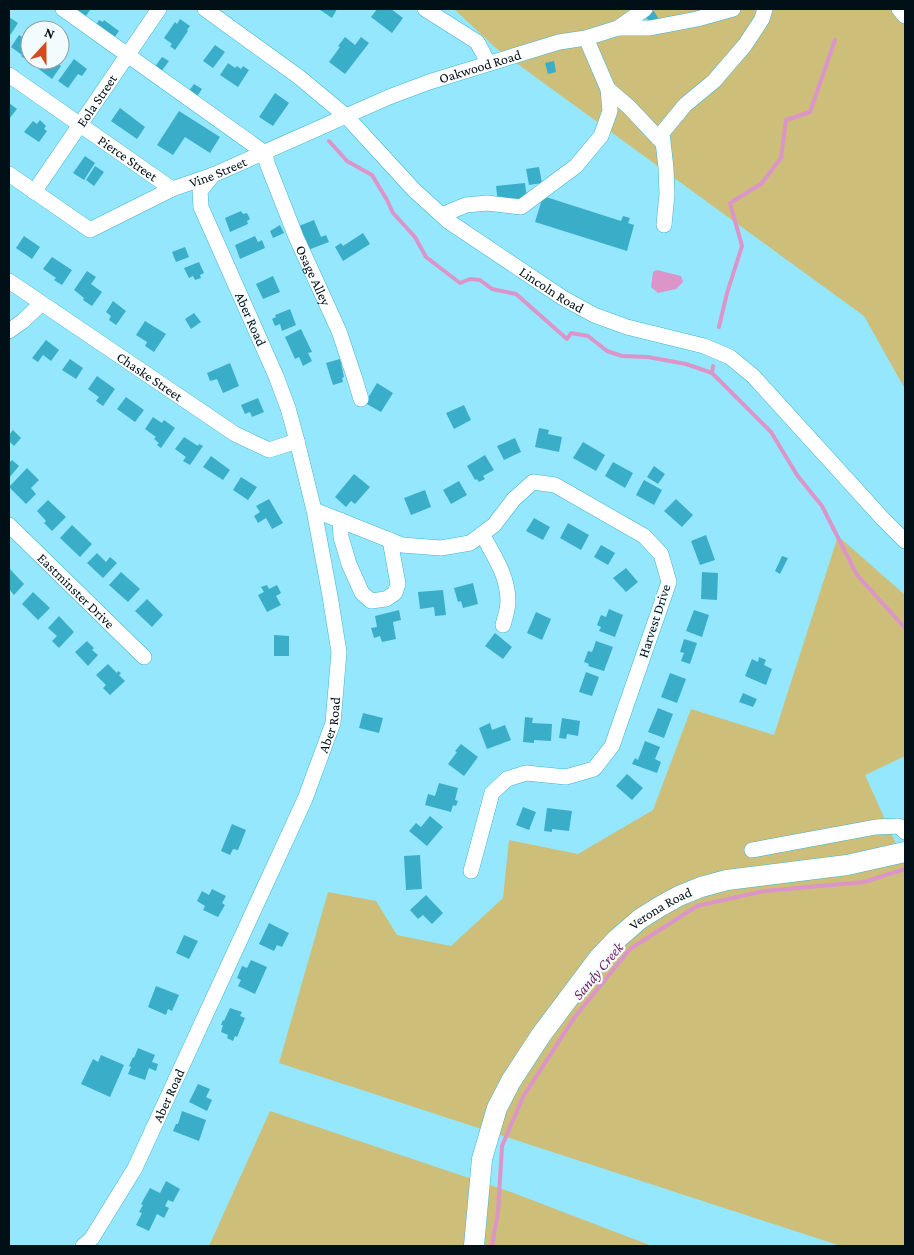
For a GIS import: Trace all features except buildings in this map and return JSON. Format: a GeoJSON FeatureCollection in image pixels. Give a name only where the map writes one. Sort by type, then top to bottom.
{"type":"FeatureCollection","features":[{"type":"Feature","properties":{"kind":"main road","name":"Verona Road"},"geometry":{"type":"LineString","coordinates":[[474,1246],[482,1158],[497,1108],[511,1081],[541,1035],[598,959],[617,939],[640,919],[679,896],[727,880],[847,865],[905,852]]}},
{"type":"Feature","properties":{"kind":"street"},"geometry":{"type":"LineString","coordinates":[[64,9],[265,153]]}},
{"type":"Feature","properties":{"kind":"street","name":"Eola Street"},"geometry":{"type":"LineString","coordinates":[[34,192],[158,9]]}},
{"type":"Feature","properties":{"kind":"street","name":"Lincoln Road"},"geometry":{"type":"LineString","coordinates":[[205,9],[299,77],[347,117],[414,190],[448,220],[563,298],[594,315],[627,327],[704,346],[730,357],[753,376],[905,541]]}},
{"type":"Feature","properties":{"kind":"street"},"geometry":{"type":"LineString","coordinates":[[425,9],[477,42],[488,63]]}},
{"type":"Feature","properties":{"kind":"street"},"geometry":{"type":"LineString","coordinates":[[618,28],[645,9]]}},
{"type":"Feature","properties":{"kind":"street"},"geometry":{"type":"LineString","coordinates":[[618,28],[650,28],[697,19],[733,9]]}},
{"type":"Feature","properties":{"kind":"street"},"geometry":{"type":"LineString","coordinates":[[664,225],[667,194],[662,133],[686,104],[714,82],[745,45],[762,19],[765,9]]}},
{"type":"Feature","properties":{"kind":"street"},"geometry":{"type":"LineString","coordinates":[[899,9],[905,16]]}},
{"type":"Feature","properties":{"kind":"street","name":"Oakwood Road"},"geometry":{"type":"LineString","coordinates":[[347,117],[389,97],[429,82],[559,42],[586,38],[618,28]]}},
{"type":"Feature","properties":{"kind":"street"},"geometry":{"type":"LineString","coordinates":[[442,215],[466,204],[488,203],[521,207],[576,166],[601,136],[610,111],[608,89],[586,38]]}},
{"type":"Feature","properties":{"kind":"street","name":"Pierce Street"},"geometry":{"type":"LineString","coordinates":[[9,74],[172,190]]}},
{"type":"Feature","properties":{"kind":"street"},"geometry":{"type":"LineString","coordinates":[[608,89],[629,107],[662,142]]}},
{"type":"Feature","properties":{"kind":"street","name":"Vine Street"},"geometry":{"type":"LineString","coordinates":[[34,192],[90,230],[172,190],[213,175],[347,117]]}},
{"type":"Feature","properties":{"kind":"street","name":"Osage Alley"},"geometry":{"type":"LineString","coordinates":[[265,153],[267,163],[296,237],[339,331],[361,399]]}},
{"type":"Feature","properties":{"kind":"street"},"geometry":{"type":"LineString","coordinates":[[9,174],[34,192]]}},
{"type":"Feature","properties":{"kind":"street","name":"Aber Road"},"geometry":{"type":"LineString","coordinates":[[83,1246],[92,1238],[135,1168],[305,799],[333,723],[339,652],[314,510],[288,408],[276,376],[201,206],[200,191],[213,175]]}},
{"type":"Feature","properties":{"kind":"street","name":"Chaske Street"},"geometry":{"type":"LineString","coordinates":[[9,281],[235,434],[269,450],[297,441]]}},
{"type":"Feature","properties":{"kind":"street"},"geometry":{"type":"LineString","coordinates":[[9,331],[41,304]]}},
{"type":"Feature","properties":{"kind":"street","name":"Harvest Drive"},"geometry":{"type":"LineString","coordinates":[[314,510],[402,546],[441,548],[470,544],[494,525],[514,499],[533,482],[555,484],[644,536],[661,554],[669,582],[612,746],[594,768],[566,777],[526,773],[507,779],[492,793],[470,871]]}},
{"type":"Feature","properties":{"kind":"street"},"geometry":{"type":"LineString","coordinates":[[340,520],[349,564],[362,594],[371,601],[386,599],[395,593],[398,584],[390,540]]}},
{"type":"Feature","properties":{"kind":"street","name":"Eastminster Drive"},"geometry":{"type":"LineString","coordinates":[[9,525],[144,657]]}},
{"type":"Feature","properties":{"kind":"street"},"geometry":{"type":"LineString","coordinates":[[482,534],[502,571],[507,585],[508,604],[503,625]]}},
{"type":"Feature","properties":{"kind":"street"},"geometry":{"type":"LineString","coordinates":[[752,850],[876,827],[899,826],[905,832]]}},
{"type":"Feature","properties":{"kind":"shaded area"},"geometry":{"type":"Polygon","coordinates":[[[454,9],[905,9],[905,389],[864,316],[497,49],[454,9]]]}},
{"type":"Feature","properties":{"kind":"shaded area"},"geometry":{"type":"Polygon","coordinates":[[[657,270],[681,276],[683,282],[676,289],[658,293],[651,287],[653,272],[657,270]]]}},
{"type":"Feature","properties":{"kind":"shaded area"},"geometry":{"type":"Polygon","coordinates":[[[838,536],[905,595],[905,756],[865,775],[905,864],[905,1246],[841,1246],[279,1063],[328,892],[376,901],[397,935],[451,946],[503,898],[509,840],[578,854],[653,810],[691,709],[774,735],[838,536]]]}},
{"type":"Feature","properties":{"kind":"shaded area"},"geometry":{"type":"Polygon","coordinates":[[[270,1111],[511,1192],[652,1246],[209,1246],[270,1111]]]}},
{"type":"Feature","properties":{"kind":"waterway"},"geometry":{"type":"LineString","coordinates":[[719,327],[727,293],[742,246],[730,203],[761,184],[781,158],[786,120],[810,112],[835,40]]}},
{"type":"Feature","properties":{"kind":"waterway"},"geometry":{"type":"LineString","coordinates":[[329,141],[347,161],[372,175],[393,213],[415,237],[426,257],[460,283],[470,279],[480,280],[492,289],[516,294],[567,339],[571,333],[588,336],[607,351],[622,356],[648,357],[686,364],[712,373]]}},
{"type":"Feature","properties":{"kind":"waterway"},"geometry":{"type":"LineString","coordinates":[[713,366],[712,373],[771,432],[797,475],[822,506],[857,575],[905,628]]}},
{"type":"Feature","properties":{"kind":"waterway","name":"Sandy Creek"},"geometry":{"type":"LineString","coordinates":[[492,1246],[498,1212],[502,1146],[523,1097],[574,1018],[630,949],[697,906],[764,891],[864,882],[905,869]]}}]}
